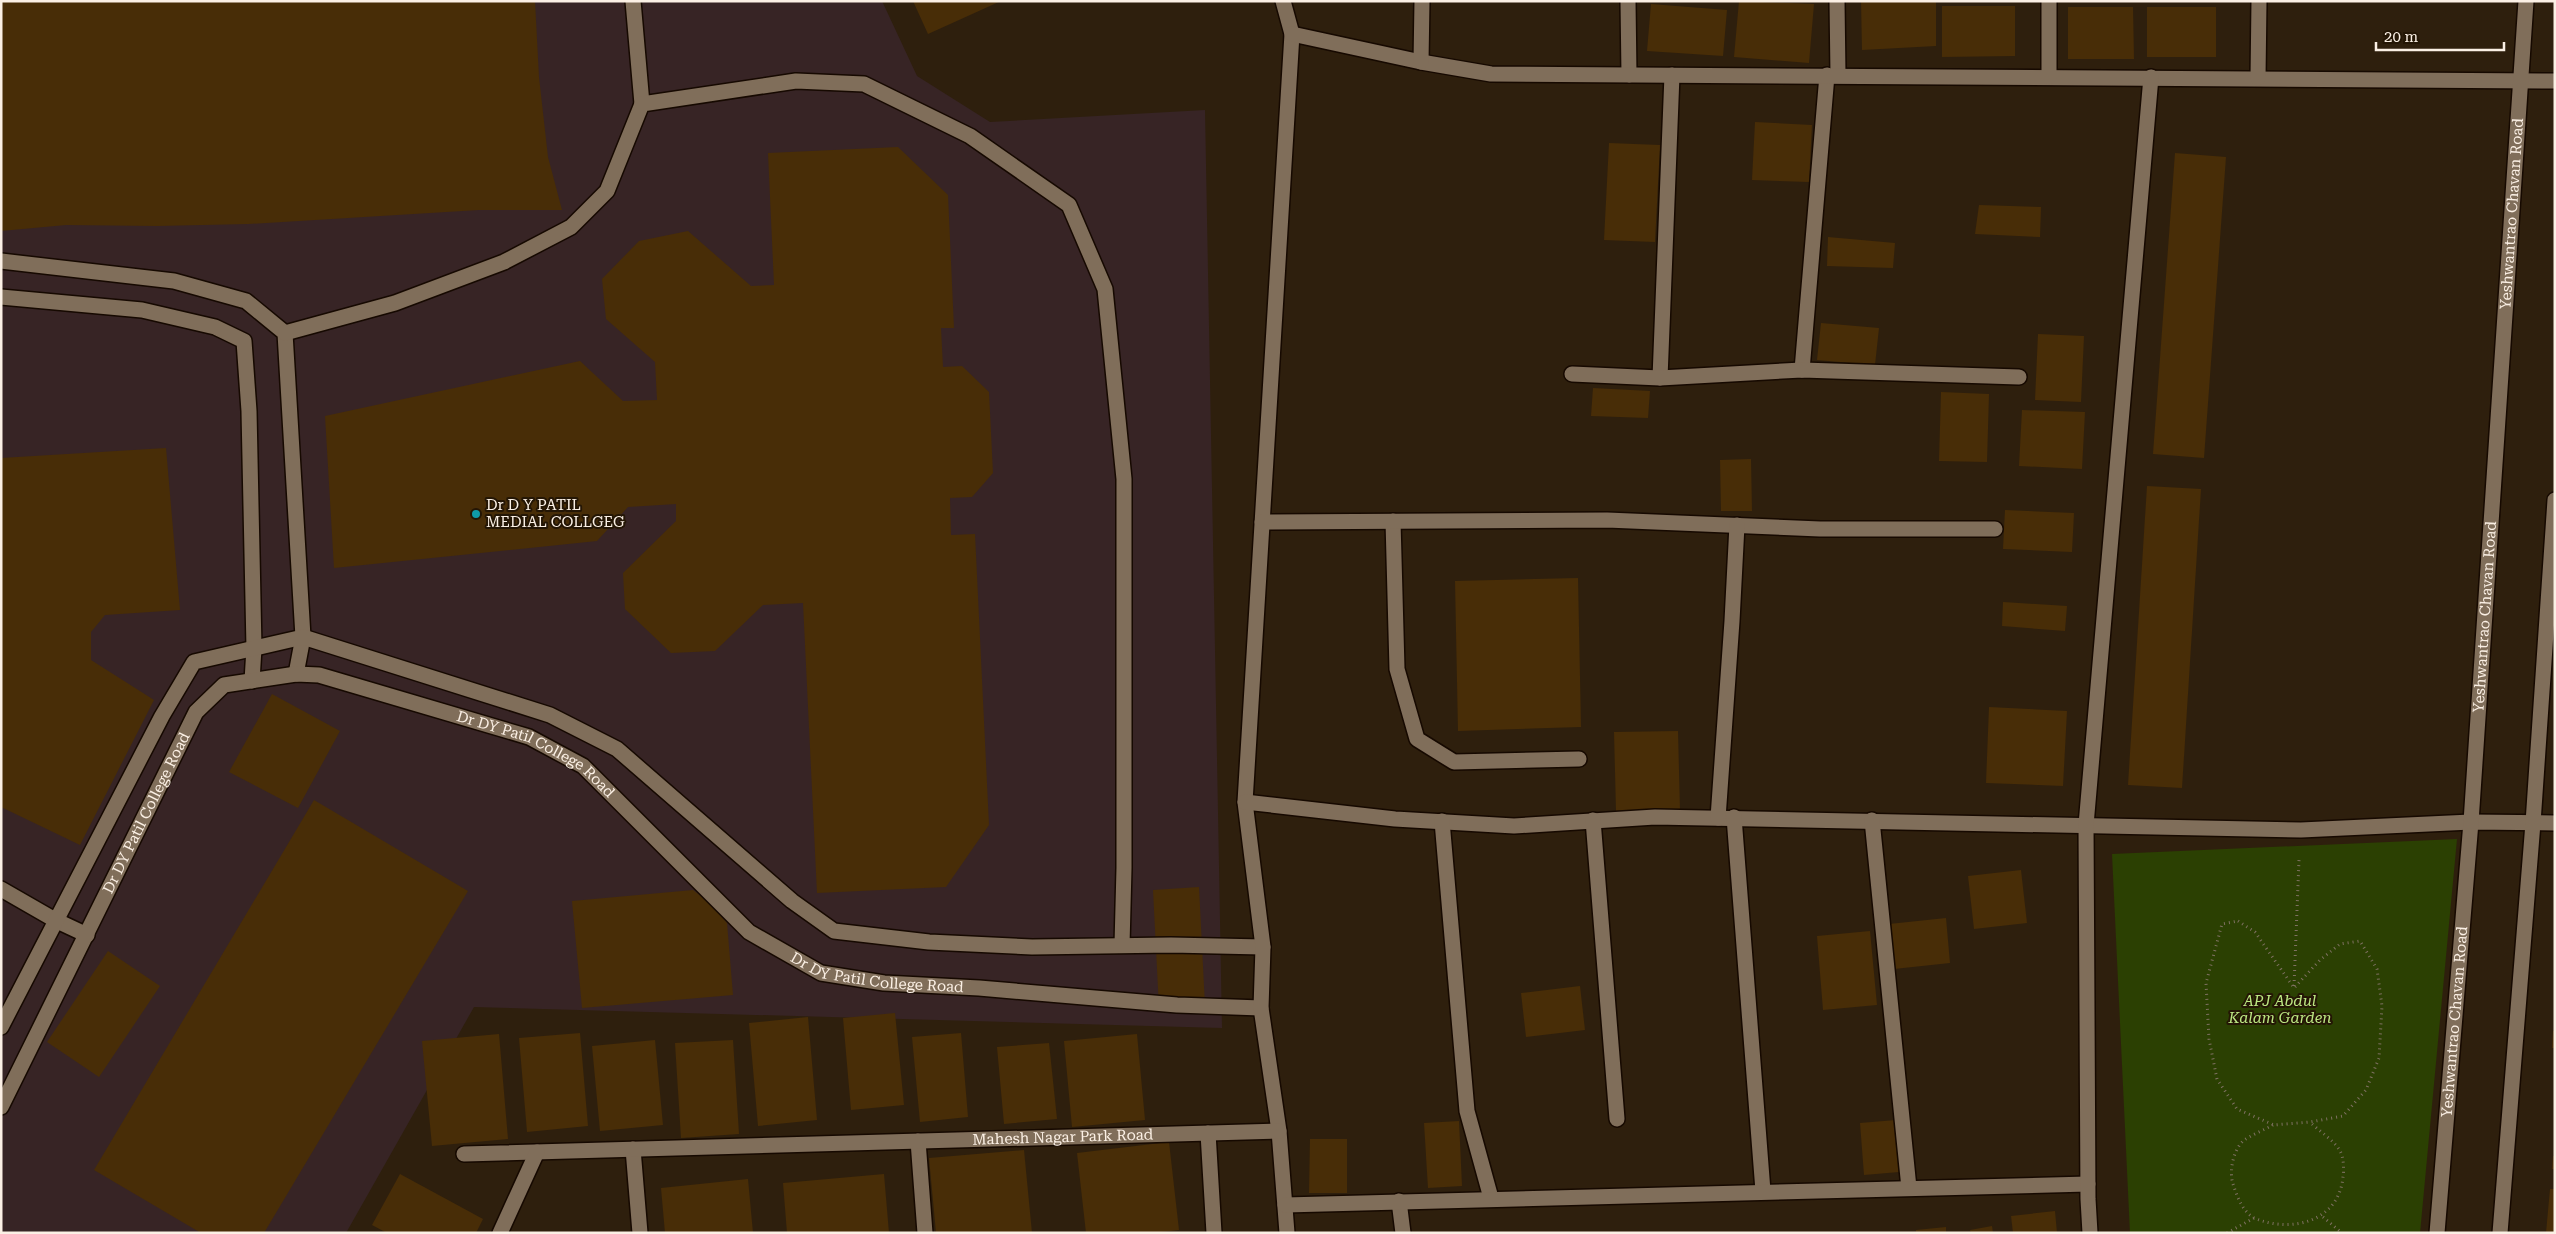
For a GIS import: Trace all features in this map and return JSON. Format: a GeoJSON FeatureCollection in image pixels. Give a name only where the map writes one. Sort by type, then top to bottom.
{"type":"FeatureCollection","features":[{"type":"Feature","properties":{"kind":"street"},"geometry":{"type":"LineString","coordinates":[[285,333],[395,303],[504,262],[571,228],[606,190],[642,104],[633,1]]}},
{"type":"Feature","properties":{"kind":"street"},"geometry":{"type":"LineString","coordinates":[[1283,1],[1292,34],[1245,802],[1263,947],[1260,1008],[1279,1131],[1287,1233]]}},
{"type":"Feature","properties":{"kind":"street"},"geometry":{"type":"LineString","coordinates":[[1421,62],[1422,1]]}},
{"type":"Feature","properties":{"kind":"street"},"geometry":{"type":"LineString","coordinates":[[1628,1],[1629,75]]}},
{"type":"Feature","properties":{"kind":"street"},"geometry":{"type":"LineString","coordinates":[[1802,370],[1832,75],[1837,1]]}},
{"type":"Feature","properties":{"kind":"street"},"geometry":{"type":"LineString","coordinates":[[2049,1],[2049,77]]}},
{"type":"Feature","properties":{"kind":"street"},"geometry":{"type":"LineString","coordinates":[[2258,78],[2259,1]]}},
{"type":"Feature","properties":{"kind":"street","name":"Yeshwantrao Chavan Road"},"geometry":{"type":"LineString","coordinates":[[2437,1233],[2471,822],[2526,1]]}},
{"type":"Feature","properties":{"kind":"street"},"geometry":{"type":"LineString","coordinates":[[1292,34],[1421,62],[1491,74],[2520,79],[2555,81]]}},
{"type":"Feature","properties":{"kind":"street"},"geometry":{"type":"LineString","coordinates":[[1660,378],[1672,75]]}},
{"type":"Feature","properties":{"kind":"street"},"geometry":{"type":"LineString","coordinates":[[2090,1233],[2088,1184],[2086,825],[2151,77]]}},
{"type":"Feature","properties":{"kind":"street"},"geometry":{"type":"LineString","coordinates":[[642,104],[796,81],[864,84],[970,136],[1069,205],[1105,289],[1124,479],[1124,868],[1122,945]]}},
{"type":"Feature","properties":{"kind":"street"},"geometry":{"type":"LineString","coordinates":[[1,261],[174,281],[246,301],[285,333],[303,637],[296,674]]}},
{"type":"Feature","properties":{"kind":"street"},"geometry":{"type":"LineString","coordinates":[[1,297],[142,310],[215,327],[244,341],[249,411],[254,648],[252,681]]}},
{"type":"Feature","properties":{"kind":"street"},"geometry":{"type":"LineString","coordinates":[[1572,374],[1660,378],[1802,370],[2019,377]]}},
{"type":"Feature","properties":{"kind":"street"},"geometry":{"type":"LineString","coordinates":[[2500,1233],[2533,823],[2555,500]]}},
{"type":"Feature","properties":{"kind":"street"},"geometry":{"type":"LineString","coordinates":[[1262,522],[1608,520],[1820,529],[1995,529]]}},
{"type":"Feature","properties":{"kind":"street"},"geometry":{"type":"LineString","coordinates":[[1392,521],[1397,669],[1416,739],[1454,762],[1579,758]]}},
{"type":"Feature","properties":{"kind":"street"},"geometry":{"type":"LineString","coordinates":[[1718,818],[1737,524]]}},
{"type":"Feature","properties":{"kind":"street","name":"Dr DY Patil College Road"},"geometry":{"type":"LineString","coordinates":[[1,1027],[162,716],[194,662],[303,637],[550,715],[617,748],[792,901],[834,931],[930,942],[1032,946],[1263,947]]}},
{"type":"Feature","properties":{"kind":"street","name":"Dr DY Patil College Road"},"geometry":{"type":"LineString","coordinates":[[1,1107],[196,712],[224,685],[296,674],[319,676],[529,737],[583,766],[749,932],[821,973],[884,983],[979,988],[1177,1005],[1260,1008]]}},
{"type":"Feature","properties":{"kind":"street"},"geometry":{"type":"LineString","coordinates":[[1245,802],[1395,819],[1514,826],[1655,817],[1734,817],[2301,830],[2471,822],[2555,823]]}},
{"type":"Feature","properties":{"kind":"street"},"geometry":{"type":"LineString","coordinates":[[1734,817],[1763,1191]]}},
{"type":"Feature","properties":{"kind":"street"},"geometry":{"type":"LineString","coordinates":[[1593,820],[1617,1119]]}},
{"type":"Feature","properties":{"kind":"street"},"geometry":{"type":"LineString","coordinates":[[1872,820],[1909,1188]]}},
{"type":"Feature","properties":{"kind":"street"},"geometry":{"type":"LineString","coordinates":[[1442,821],[1467,1111],[1491,1198]]}},
{"type":"Feature","properties":{"kind":"street"},"geometry":{"type":"LineString","coordinates":[[1,889],[55,920],[87,935]]}},
{"type":"Feature","properties":{"kind":"street","name":"Mahesh Nagar Park Road"},"geometry":{"type":"LineString","coordinates":[[464,1154],[1279,1131]]}},
{"type":"Feature","properties":{"kind":"street"},"geometry":{"type":"LineString","coordinates":[[1208,1133],[1214,1233]]}},
{"type":"Feature","properties":{"kind":"street"},"geometry":{"type":"LineString","coordinates":[[918,1141],[925,1233]]}},
{"type":"Feature","properties":{"kind":"street"},"geometry":{"type":"LineString","coordinates":[[633,1149],[640,1233]]}},
{"type":"Feature","properties":{"kind":"street"},"geometry":{"type":"LineString","coordinates":[[500,1233],[537,1152]]}},
{"type":"Feature","properties":{"kind":"street"},"geometry":{"type":"LineString","coordinates":[[1285,1205],[1491,1198],[2088,1184]]}},
{"type":"Feature","properties":{"kind":"street"},"geometry":{"type":"LineString","coordinates":[[1399,1201],[1403,1233]]}},
{"type":"Feature","properties":{"kind":"path"},"geometry":{"type":"LineString","coordinates":[[2294,988],[2301,830]]}},
{"type":"Feature","properties":{"kind":"path"},"geometry":{"type":"LineString","coordinates":[[2274,1125],[2237,1109],[2217,1079],[2209,1039],[2206,983],[2222,924],[2238,921],[2255,932],[2294,988]]}},
{"type":"Feature","properties":{"kind":"path"},"geometry":{"type":"LineString","coordinates":[[2294,988],[2320,960],[2340,944],[2360,941],[2377,970],[2382,1006],[2379,1058],[2366,1090],[2343,1116],[2310,1122],[2274,1125],[2243,1142],[2233,1157],[2231,1179],[2239,1202],[2254,1218],[2283,1228],[2308,1225],[2323,1217],[2342,1192],[2344,1169],[2341,1151],[2310,1122]]}},
{"type":"Feature","properties":{"kind":"path"},"geometry":{"type":"LineString","coordinates":[[2323,1217],[2342,1233]]}},
{"type":"Feature","properties":{"kind":"path"},"geometry":{"type":"LineString","coordinates":[[2227,1233],[2254,1218]]}},
{"type":"Feature","properties":{"kind":"shaded area"},"geometry":{"type":"Polygon","coordinates":[[[1,1],[882,1],[917,76],[990,122],[1205,110],[1222,1028],[474,1007],[346,1233],[1,1233],[1,1]]]}},
{"type":"Feature","properties":{"kind":"green space","name":"APJ Abdul Kalam Garden"},"geometry":{"type":"Polygon","coordinates":[[[2457,839],[2420,1233],[2130,1233],[2112,854],[2457,839]]]}},
{"type":"Feature","properties":{"kind":"building"},"geometry":{"type":"Polygon","coordinates":[[[1,1],[535,1],[539,77],[548,157],[562,210],[479,210],[248,224],[66,225],[1,231],[1,1]]]}},
{"type":"Feature","properties":{"kind":"building"},"geometry":{"type":"Polygon","coordinates":[[[913,1],[1001,1],[928,34],[913,1]]]}},
{"type":"Feature","properties":{"kind":"building"},"geometry":{"type":"Polygon","coordinates":[[[1739,1],[1814,4],[1809,63],[1734,57],[1739,1]]]}},
{"type":"Feature","properties":{"kind":"building"},"geometry":{"type":"Polygon","coordinates":[[[1861,1],[1936,1],[1936,46],[1862,50],[1861,1]]]}},
{"type":"Feature","properties":{"kind":"building"},"geometry":{"type":"Polygon","coordinates":[[[1651,4],[1727,10],[1723,56],[1647,51],[1651,4]]]}},
{"type":"Feature","properties":{"kind":"building"},"geometry":{"type":"Polygon","coordinates":[[[1942,6],[2015,6],[2015,56],[1942,57],[1942,6]]]}},
{"type":"Feature","properties":{"kind":"building"},"geometry":{"type":"Polygon","coordinates":[[[2068,7],[2133,7],[2134,59],[2068,59],[2068,7]]]}},
{"type":"Feature","properties":{"kind":"building"},"geometry":{"type":"Polygon","coordinates":[[[2147,7],[2216,7],[2216,57],[2147,57],[2147,7]]]}},
{"type":"Feature","properties":{"kind":"building"},"geometry":{"type":"Polygon","coordinates":[[[1755,122],[1812,125],[1809,182],[1752,180],[1755,122]]]}},
{"type":"Feature","properties":{"kind":"building"},"geometry":{"type":"Polygon","coordinates":[[[1609,143],[1660,145],[1655,242],[1604,240],[1609,143]]]}},
{"type":"Feature","properties":{"kind":"building","name":"Dr D Y PATIL MEDIAL COLLGEG"},"geometry":{"type":"Polygon","coordinates":[[[898,147],[948,195],[954,328],[941,328],[943,367],[962,366],[989,392],[993,473],[972,497],[950,498],[951,535],[975,534],[989,825],[946,887],[817,893],[803,603],[763,605],[715,651],[671,653],[625,609],[623,573],[676,521],[676,504],[628,507],[597,541],[334,568],[325,416],[580,361],[623,401],[657,400],[655,362],[606,319],[602,279],[639,241],[688,231],[751,286],[774,285],[768,153],[898,147]]]}},
{"type":"Feature","properties":{"kind":"building"},"geometry":{"type":"Polygon","coordinates":[[[2175,153],[2226,157],[2204,458],[2153,454],[2175,153]]]}},
{"type":"Feature","properties":{"kind":"building"},"geometry":{"type":"Polygon","coordinates":[[[1979,205],[2041,207],[2040,237],[1975,234],[1979,205]]]}},
{"type":"Feature","properties":{"kind":"building"},"geometry":{"type":"Polygon","coordinates":[[[1828,237],[1895,243],[1893,268],[1827,266],[1828,237]]]}},
{"type":"Feature","properties":{"kind":"building"},"geometry":{"type":"Polygon","coordinates":[[[1821,323],[1879,328],[1875,365],[1817,360],[1821,323]]]}},
{"type":"Feature","properties":{"kind":"building"},"geometry":{"type":"Polygon","coordinates":[[[2038,334],[2084,336],[2081,402],[2035,400],[2038,334]]]}},
{"type":"Feature","properties":{"kind":"building"},"geometry":{"type":"Polygon","coordinates":[[[1593,388],[1650,391],[1648,418],[1591,416],[1593,388]]]}},
{"type":"Feature","properties":{"kind":"building"},"geometry":{"type":"Polygon","coordinates":[[[1941,392],[1989,394],[1987,462],[1939,461],[1941,392]]]}},
{"type":"Feature","properties":{"kind":"building"},"geometry":{"type":"Polygon","coordinates":[[[2022,410],[2085,412],[2082,469],[2019,466],[2022,410]]]}},
{"type":"Feature","properties":{"kind":"building"},"geometry":{"type":"Polygon","coordinates":[[[166,448],[180,610],[105,615],[91,632],[91,660],[154,700],[80,845],[1,807],[1,458],[166,448]]]}},
{"type":"Feature","properties":{"kind":"building"},"geometry":{"type":"Polygon","coordinates":[[[1751,459],[1752,511],[1721,511],[1720,460],[1751,459]]]}},
{"type":"Feature","properties":{"kind":"building"},"geometry":{"type":"Polygon","coordinates":[[[2147,486],[2201,489],[2182,788],[2128,785],[2147,486]]]}},
{"type":"Feature","properties":{"kind":"building"},"geometry":{"type":"Polygon","coordinates":[[[2005,510],[2074,513],[2072,552],[2003,549],[2005,510]]]}},
{"type":"Feature","properties":{"kind":"building"},"geometry":{"type":"Polygon","coordinates":[[[1578,578],[1581,727],[1458,731],[1455,581],[1578,578]]]}},
{"type":"Feature","properties":{"kind":"building"},"geometry":{"type":"Polygon","coordinates":[[[2003,602],[2067,606],[2065,631],[2002,626],[2003,602]]]}},
{"type":"Feature","properties":{"kind":"building"},"geometry":{"type":"Polygon","coordinates":[[[272,694],[340,731],[298,808],[229,772],[272,694]]]}},
{"type":"Feature","properties":{"kind":"building"},"geometry":{"type":"Polygon","coordinates":[[[1989,707],[2067,711],[2063,786],[1986,783],[1989,707]]]}},
{"type":"Feature","properties":{"kind":"building"},"geometry":{"type":"Polygon","coordinates":[[[1678,731],[1680,810],[1616,811],[1614,732],[1678,731]]]}},
{"type":"Feature","properties":{"kind":"building"},"geometry":{"type":"Polygon","coordinates":[[[314,800],[468,891],[264,1233],[201,1233],[94,1170],[314,800]]]}},
{"type":"Feature","properties":{"kind":"building"},"geometry":{"type":"Polygon","coordinates":[[[2021,870],[2027,923],[1974,929],[1968,876],[2021,870]]]}},
{"type":"Feature","properties":{"kind":"building"},"geometry":{"type":"Polygon","coordinates":[[[1199,887],[1205,1006],[1159,1008],[1153,890],[1199,887]]]}},
{"type":"Feature","properties":{"kind":"building"},"geometry":{"type":"Polygon","coordinates":[[[693,890],[710,903],[727,923],[733,995],[582,1008],[572,901],[693,890]]]}},
{"type":"Feature","properties":{"kind":"building"},"geometry":{"type":"Polygon","coordinates":[[[1946,918],[1950,963],[1894,969],[1889,924],[1946,918]]]}},
{"type":"Feature","properties":{"kind":"building"},"geometry":{"type":"Polygon","coordinates":[[[1870,931],[1877,1005],[1823,1010],[1817,936],[1870,931]]]}},
{"type":"Feature","properties":{"kind":"building"},"geometry":{"type":"Polygon","coordinates":[[[108,951],[160,986],[99,1077],[47,1042],[108,951]]]}},
{"type":"Feature","properties":{"kind":"building"},"geometry":{"type":"Polygon","coordinates":[[[1580,986],[1585,1030],[1526,1037],[1521,993],[1580,986]]]}},
{"type":"Feature","properties":{"kind":"building"},"geometry":{"type":"Polygon","coordinates":[[[895,1013],[904,1105],[851,1110],[843,1018],[895,1013]]]}},
{"type":"Feature","properties":{"kind":"building"},"geometry":{"type":"Polygon","coordinates":[[[808,1017],[817,1120],[758,1126],[749,1023],[808,1017]]]}},
{"type":"Feature","properties":{"kind":"building"},"geometry":{"type":"Polygon","coordinates":[[[2553,1031],[2555,1031],[2555,1048],[2552,1048],[2553,1031]]]}},
{"type":"Feature","properties":{"kind":"building"},"geometry":{"type":"Polygon","coordinates":[[[580,1033],[588,1126],[527,1132],[519,1038],[580,1033]]]}},
{"type":"Feature","properties":{"kind":"building"},"geometry":{"type":"Polygon","coordinates":[[[961,1033],[968,1117],[920,1122],[912,1037],[961,1033]]]}},
{"type":"Feature","properties":{"kind":"building"},"geometry":{"type":"Polygon","coordinates":[[[499,1034],[508,1139],[432,1146],[422,1041],[499,1034]]]}},
{"type":"Feature","properties":{"kind":"building"},"geometry":{"type":"Polygon","coordinates":[[[1137,1034],[1145,1120],[1072,1127],[1064,1041],[1137,1034]]]}},
{"type":"Feature","properties":{"kind":"building"},"geometry":{"type":"Polygon","coordinates":[[[655,1040],[663,1125],[600,1131],[592,1046],[655,1040]]]}},
{"type":"Feature","properties":{"kind":"building"},"geometry":{"type":"Polygon","coordinates":[[[733,1040],[739,1134],[681,1138],[675,1043],[733,1040]]]}},
{"type":"Feature","properties":{"kind":"building"},"geometry":{"type":"Polygon","coordinates":[[[1049,1043],[1057,1119],[1004,1124],[997,1047],[1049,1043]]]}},
{"type":"Feature","properties":{"kind":"building"},"geometry":{"type":"Polygon","coordinates":[[[1896,1120],[1899,1172],[1864,1175],[1860,1123],[1896,1120]]]}},
{"type":"Feature","properties":{"kind":"building"},"geometry":{"type":"Polygon","coordinates":[[[1459,1121],[1462,1186],[1428,1188],[1424,1123],[1459,1121]]]}},
{"type":"Feature","properties":{"kind":"building"},"geometry":{"type":"Polygon","coordinates":[[[1310,1139],[1347,1139],[1347,1193],[1309,1193],[1310,1139]]]}},
{"type":"Feature","properties":{"kind":"building"},"geometry":{"type":"Polygon","coordinates":[[[1169,1142],[1179,1230],[1153,1233],[1086,1233],[1077,1153],[1169,1142]]]}},
{"type":"Feature","properties":{"kind":"building"},"geometry":{"type":"Polygon","coordinates":[[[1024,1150],[1032,1233],[936,1233],[929,1158],[1024,1150]]]}},
{"type":"Feature","properties":{"kind":"building"},"geometry":{"type":"Polygon","coordinates":[[[2553,1156],[2555,1156],[2555,1169],[2552,1169],[2553,1156]]]}},
{"type":"Feature","properties":{"kind":"building"},"geometry":{"type":"Polygon","coordinates":[[[400,1174],[483,1219],[476,1233],[387,1233],[372,1225],[400,1174]]]}},
{"type":"Feature","properties":{"kind":"building"},"geometry":{"type":"Polygon","coordinates":[[[884,1174],[889,1233],[787,1233],[783,1183],[884,1174]]]}},
{"type":"Feature","properties":{"kind":"building"},"geometry":{"type":"Polygon","coordinates":[[[748,1179],[753,1233],[665,1233],[661,1188],[748,1179]]]}},
{"type":"Feature","properties":{"kind":"building"},"geometry":{"type":"Polygon","coordinates":[[[2550,1189],[2555,1189],[2555,1233],[2546,1233],[2550,1189]]]}},
{"type":"Feature","properties":{"kind":"building"},"geometry":{"type":"Polygon","coordinates":[[[2055,1211],[2057,1233],[2013,1233],[2011,1216],[2055,1211]]]}},
{"type":"Feature","properties":{"kind":"building"},"geometry":{"type":"Polygon","coordinates":[[[1992,1226],[1993,1233],[1971,1233],[1970,1230],[1992,1226]]]}},
{"type":"Feature","properties":{"kind":"building"},"geometry":{"type":"Polygon","coordinates":[[[1946,1227],[1946,1233],[1916,1233],[1916,1230],[1946,1227]]]}},
{"type":"Feature","properties":{"kind":"place","name":"Dr D Y PATIL MEDIAL COLLGEG"},"geometry":{"type":"Point","coordinates":[476,514]}}]}
